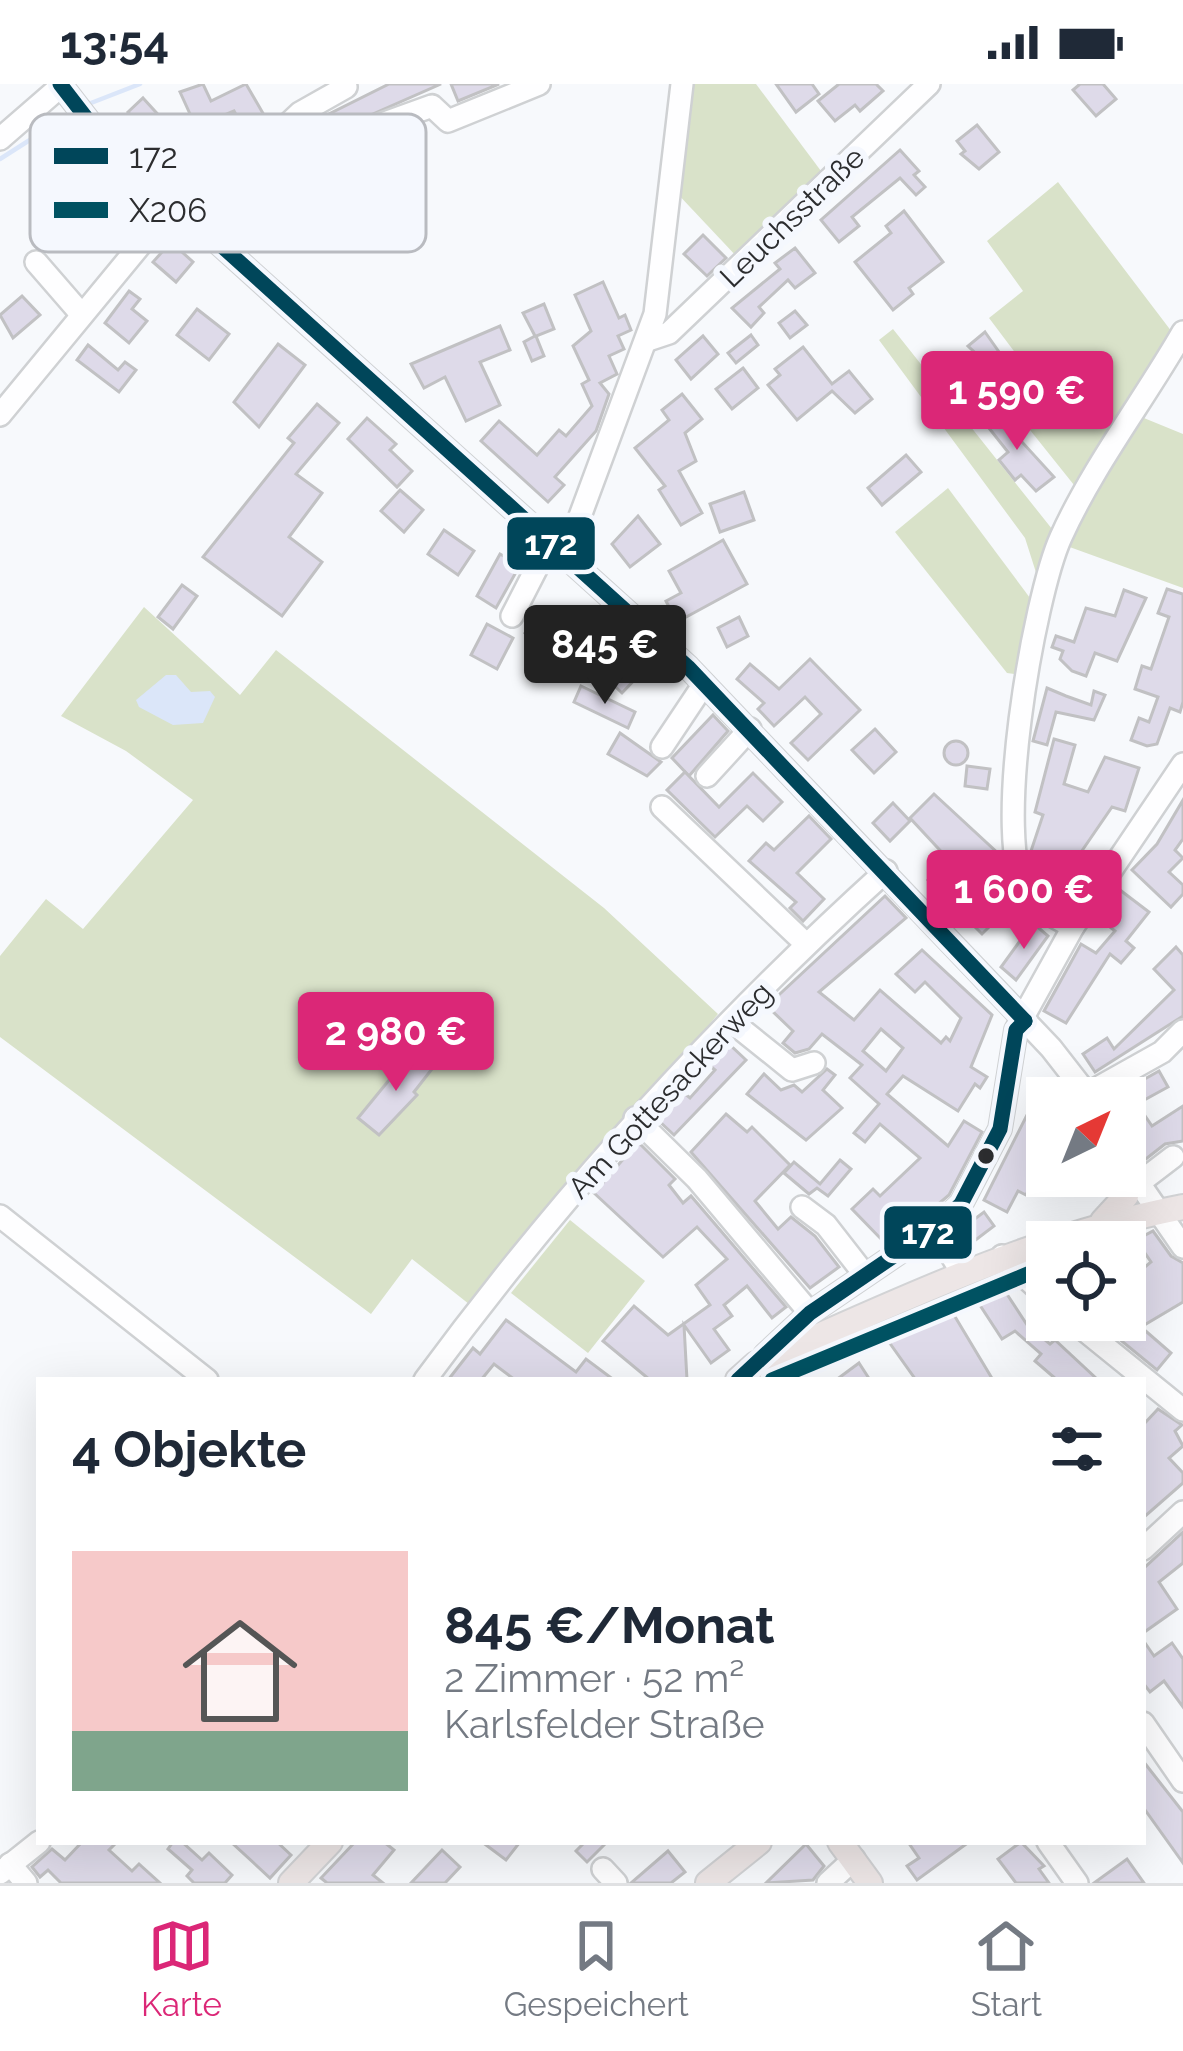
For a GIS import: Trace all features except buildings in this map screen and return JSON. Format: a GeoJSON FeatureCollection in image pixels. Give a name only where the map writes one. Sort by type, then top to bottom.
{"type":"FeatureCollection","features":[{"type":"Feature","properties":{"kind":"main road"},"geometry":{"type":"LineString","coordinates":[[1102,1221],[1125,1197]]}},
{"type":"Feature","properties":{"kind":"main road"},"geometry":{"type":"LineString","coordinates":[[1106,1221],[1172,1209]]}},
{"type":"Feature","properties":{"kind":"main road"},"geometry":{"type":"LineString","coordinates":[[748,1374],[1026,1248]]}},
{"type":"Feature","properties":{"kind":"main road"},"geometry":{"type":"LineString","coordinates":[[291,1883],[327,1845]]}},
{"type":"Feature","properties":{"kind":"main road"},"geometry":{"type":"LineString","coordinates":[[708,1883],[755,1845]]}},
{"type":"Feature","properties":{"kind":"main road"},"geometry":{"type":"LineString","coordinates":[[847,1851],[871,1883]]}},
{"type":"Feature","properties":{"kind":"street"},"geometry":{"type":"LineString","coordinates":[[410,114],[432,106],[448,121],[539,84]]}},
{"type":"Feature","properties":{"kind":"street"},"geometry":{"type":"LineString","coordinates":[[512,616],[559,547],[648,340],[682,84]]}},
{"type":"Feature","properties":{"kind":"street","name":"Leuchsstraße"},"geometry":{"type":"LineString","coordinates":[[648,340],[669,333],[929,84]]}},
{"type":"Feature","properties":{"kind":"street"},"geometry":{"type":"LineString","coordinates":[[0,139],[60,85],[83,114]]}},
{"type":"Feature","properties":{"kind":"street"},"geometry":{"type":"LineString","coordinates":[[299,114],[346,87]]}},
{"type":"Feature","properties":{"kind":"street"},"geometry":{"type":"LineString","coordinates":[[0,415],[82,315],[142,252]]}},
{"type":"Feature","properties":{"kind":"street"},"geometry":{"type":"LineString","coordinates":[[228,252],[559,547],[704,684],[886,872],[1073,1077]]}},
{"type":"Feature","properties":{"kind":"street"},"geometry":{"type":"LineString","coordinates":[[36,262],[82,315]]}},
{"type":"Feature","properties":{"kind":"street"},"geometry":{"type":"LineString","coordinates":[[1073,927],[1035,904],[1021,880],[1013,819],[1022,696],[1060,538],[1183,332]]}},
{"type":"Feature","properties":{"kind":"street"},"geometry":{"type":"LineString","coordinates":[[662,747],[704,684]]}},
{"type":"Feature","properties":{"kind":"street"},"geometry":{"type":"LineString","coordinates":[[707,776],[750,729]]}},
{"type":"Feature","properties":{"kind":"street"},"geometry":{"type":"LineString","coordinates":[[748,1374],[810,1313],[935,1228],[961,1204],[988,1157],[1008,1094],[1016,1030],[1073,927],[1183,764]]}},
{"type":"Feature","properties":{"kind":"street"},"geometry":{"type":"LineString","coordinates":[[662,807],[806,944]]}},
{"type":"Feature","properties":{"kind":"street","name":"Am Gottesackerweg"},"geometry":{"type":"LineString","coordinates":[[426,1377],[440,1343],[635,1118],[806,944],[886,872]]}},
{"type":"Feature","properties":{"kind":"street"},"geometry":{"type":"LineString","coordinates":[[730,1021],[792,1070],[814,1063]]}},
{"type":"Feature","properties":{"kind":"street"},"geometry":{"type":"LineString","coordinates":[[1121,1077],[1162,1052],[1183,1031]]}},
{"type":"Feature","properties":{"kind":"street"},"geometry":{"type":"LineString","coordinates":[[635,1118],[697,1180],[810,1313]]}},
{"type":"Feature","properties":{"kind":"street"},"geometry":{"type":"LineString","coordinates":[[1146,1165],[1173,1156]]}},
{"type":"Feature","properties":{"kind":"street"},"geometry":{"type":"LineString","coordinates":[[1146,1185],[1172,1209],[1183,1247]]}},
{"type":"Feature","properties":{"kind":"street"},"geometry":{"type":"LineString","coordinates":[[802,1207],[826,1225],[866,1275]]}},
{"type":"Feature","properties":{"kind":"street"},"geometry":{"type":"LineString","coordinates":[[0,1216],[203,1377]]}},
{"type":"Feature","properties":{"kind":"street"},"geometry":{"type":"LineString","coordinates":[[935,1228],[962,1273]]}},
{"type":"Feature","properties":{"kind":"street"},"geometry":{"type":"LineString","coordinates":[[1002,1256],[1026,1278]]}},
{"type":"Feature","properties":{"kind":"street"},"geometry":{"type":"LineString","coordinates":[[1098,1341],[1142,1377]]}},
{"type":"Feature","properties":{"kind":"street"},"geometry":{"type":"LineString","coordinates":[[1146,1380],[1183,1410]]}},
{"type":"Feature","properties":{"kind":"street"},"geometry":{"type":"LineString","coordinates":[[1146,1546],[1183,1513]]}},
{"type":"Feature","properties":{"kind":"street"},"geometry":{"type":"LineString","coordinates":[[1146,1727],[1183,1780]]}},
{"type":"Feature","properties":{"kind":"street"},"geometry":{"type":"LineString","coordinates":[[26,1883],[5,1868],[36,1844]]}},
{"type":"Feature","properties":{"kind":"street"},"geometry":{"type":"LineString","coordinates":[[1050,1845],[1077,1883]]}},
{"type":"Feature","properties":{"kind":"street"},"geometry":{"type":"LineString","coordinates":[[828,1883],[847,1851]]}},
{"type":"Feature","properties":{"kind":"green space"},"geometry":{"type":"Polygon","coordinates":[[[691,84],[756,84],[824,175],[739,259],[674,190],[691,84]]]}},
{"type":"Feature","properties":{"kind":"green space"},"geometry":{"type":"Polygon","coordinates":[[[1058,182],[1175,336],[1139,416],[1183,434],[1183,588],[1064,545],[1086,500],[994,385],[1023,363],[989,318],[1023,291],[987,241],[1058,182]]]}},
{"type":"Feature","properties":{"kind":"green space"},"geometry":{"type":"Polygon","coordinates":[[[893,329],[1056,534],[1040,585],[1025,538],[879,340],[893,329]]]}},
{"type":"Feature","properties":{"kind":"green space"},"geometry":{"type":"Polygon","coordinates":[[[948,488],[1036,606],[1022,675],[1007,673],[895,532],[948,488]]]}},
{"type":"Feature","properties":{"kind":"green space"},"geometry":{"type":"Polygon","coordinates":[[[144,607],[240,695],[276,650],[604,908],[718,1014],[474,1308],[412,1259],[371,1314],[0,1037],[0,956],[46,899],[83,929],[193,800],[126,751],[61,716],[144,607]]]}},
{"type":"Feature","properties":{"kind":"green space"},"geometry":{"type":"Polygon","coordinates":[[[570,1220],[645,1281],[588,1353],[511,1293],[570,1220]]]}},
{"type":"Feature","properties":{"kind":"water"},"geometry":{"type":"Polygon","coordinates":[[[166,675],[176,675],[191,692],[210,691],[215,697],[203,723],[173,725],[139,707],[136,700],[166,675]]]}},
{"type":"Feature","properties":{"kind":"waterway"},"geometry":{"type":"LineString","coordinates":[[91,103],[140,84]]}},
{"type":"Feature","properties":{"kind":"waterway"},"geometry":{"type":"LineString","coordinates":[[0,159],[30,140]]}},
{"type":"Feature","properties":{"kind":"transit line","name":"172"},"geometry":{"type":"LineString","coordinates":[[60,84],[83,114]]}},
{"type":"Feature","properties":{"kind":"transit line","name":"172"},"geometry":{"type":"LineString","coordinates":[[228,252],[688,667],[1025,1021]]}},
{"type":"Feature","properties":{"kind":"transit line","name":"172"},"geometry":{"type":"LineString","coordinates":[[741,1377],[810,1313],[935,1228],[961,1204],[1000,1129],[1016,1030],[1025,1021]]}},
{"type":"Feature","properties":{"kind":"transit line","name":"X206"},"geometry":{"type":"LineString","coordinates":[[779,1377],[1026,1275]]}}]}
